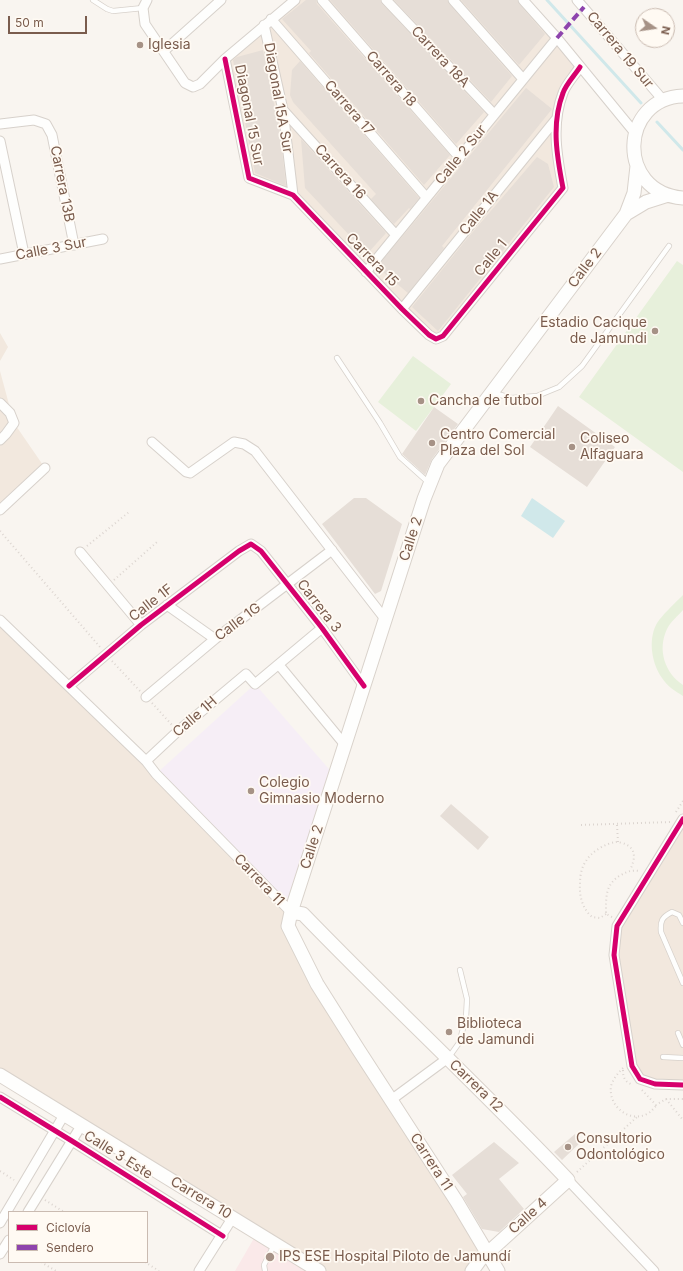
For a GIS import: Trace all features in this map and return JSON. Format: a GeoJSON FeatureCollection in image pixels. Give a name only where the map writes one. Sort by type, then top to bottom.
{"type":"FeatureCollection","features":[{"type":"Feature","properties":{"kind":"main road"},"geometry":{"type":"LineString","coordinates":[[683,96],[663,100],[649,110],[638,125],[633,146],[637,166],[650,185],[656,190],[668,195],[683,198]]}},
{"type":"Feature","properties":{"kind":"main road","name":"Calle 2"},"geometry":{"type":"LineString","coordinates":[[291,912],[424,500],[438,464],[626,214],[634,193],[637,166]]}},
{"type":"Feature","properties":{"kind":"main road","name":"Calle 2"},"geometry":{"type":"LineString","coordinates":[[626,214],[646,202],[668,195]]}},
{"type":"Feature","properties":{"kind":"main road","name":"Carrera 12"},"geometry":{"type":"LineString","coordinates":[[291,912],[303,914],[387,999],[488,1097],[568,1180]]}},
{"type":"Feature","properties":{"kind":"main road","name":"Carrera 11"},"geometry":{"type":"LineString","coordinates":[[291,912],[288,926],[317,984],[457,1202],[498,1271]]}},
{"type":"Feature","properties":{"kind":"main road","name":"Carrera 10"},"geometry":{"type":"LineString","coordinates":[[0,1075],[319,1271]]}},
{"type":"Feature","properties":{"kind":"main road","name":"Calle 4"},"geometry":{"type":"LineString","coordinates":[[472,1271],[487,1253],[568,1180]]}},
{"type":"Feature","properties":{"kind":"street"},"geometry":{"type":"LineString","coordinates":[[164,51],[221,0]]}},
{"type":"Feature","properties":{"kind":"street"},"geometry":{"type":"LineString","coordinates":[[145,4],[145,24],[185,84],[193,87],[200,84],[225,58],[295,0]]}},
{"type":"Feature","properties":{"kind":"street","name":"Carrera 18"},"geometry":{"type":"LineString","coordinates":[[322,0],[460,158]]}},
{"type":"Feature","properties":{"kind":"street","name":"Carrera 18A"},"geometry":{"type":"LineString","coordinates":[[386,0],[494,114]]}},
{"type":"Feature","properties":{"kind":"street"},"geometry":{"type":"LineString","coordinates":[[453,0],[523,79]]}},
{"type":"Feature","properties":{"kind":"street"},"geometry":{"type":"LineString","coordinates":[[523,0],[557,38],[635,133]]}},
{"type":"Feature","properties":{"kind":"street","name":"Carrera 19 Sur"},"geometry":{"type":"LineString","coordinates":[[583,2],[663,100]]}},
{"type":"Feature","properties":{"kind":"street","name":"Diagonal 15A Sur"},"geometry":{"type":"LineString","coordinates":[[268,22],[283,110],[293,194]]}},
{"type":"Feature","properties":{"kind":"street","name":"Carrera 17"},"geometry":{"type":"LineString","coordinates":[[268,22],[426,197]]}},
{"type":"Feature","properties":{"kind":"street","name":"Calle 2 Sur"},"geometry":{"type":"LineString","coordinates":[[366,272],[557,38]]}},
{"type":"Feature","properties":{"kind":"street","name":"Diagonal 15 Sur"},"geometry":{"type":"LineString","coordinates":[[225,58],[249,178],[293,194]]}},
{"type":"Feature","properties":{"kind":"street"},"geometry":{"type":"LineString","coordinates":[[557,118],[563,92],[580,67]]}},
{"type":"Feature","properties":{"kind":"street","name":"Carrera 16"},"geometry":{"type":"LineString","coordinates":[[283,110],[396,234]]}},
{"type":"Feature","properties":{"kind":"street","name":"Calle 1"},"geometry":{"type":"LineString","coordinates":[[436,339],[443,336],[563,188],[557,156],[557,118]]}},
{"type":"Feature","properties":{"kind":"street","name":"Calle 1A"},"geometry":{"type":"LineString","coordinates":[[402,309],[557,118]]}},
{"type":"Feature","properties":{"kind":"street","name":"Carrera 13B"},"geometry":{"type":"LineString","coordinates":[[0,124],[34,120],[46,124],[52,135],[74,245]]}},
{"type":"Feature","properties":{"kind":"street"},"geometry":{"type":"LineString","coordinates":[[0,141],[24,254]]}},
{"type":"Feature","properties":{"kind":"street","name":"Carrera 15"},"geometry":{"type":"LineString","coordinates":[[293,194],[402,309],[429,335],[436,339]]}},
{"type":"Feature","properties":{"kind":"street","name":"Calle 3 Sur"},"geometry":{"type":"LineString","coordinates":[[0,259],[103,239]]}},
{"type":"Feature","properties":{"kind":"street"},"geometry":{"type":"LineString","coordinates":[[0,403],[10,413],[14,423],[0,440]]}},
{"type":"Feature","properties":{"kind":"street"},"geometry":{"type":"LineString","coordinates":[[152,442],[186,472],[190,472],[234,442],[244,444],[255,451],[385,620]]}},
{"type":"Feature","properties":{"kind":"street"},"geometry":{"type":"LineString","coordinates":[[0,510],[45,468]]}},
{"type":"Feature","properties":{"kind":"street","name":"Calle 1F"},"geometry":{"type":"LineString","coordinates":[[69,686],[141,625],[240,550],[251,544]]}},
{"type":"Feature","properties":{"kind":"street","name":"Carrera 3"},"geometry":{"type":"LineString","coordinates":[[251,544],[261,551],[322,628],[364,686]]}},
{"type":"Feature","properties":{"kind":"street","name":"Calle 1G"},"geometry":{"type":"LineString","coordinates":[[146,697],[215,639],[332,550]]}},
{"type":"Feature","properties":{"kind":"street"},"geometry":{"type":"LineString","coordinates":[[80,552],[141,625]]}},
{"type":"Feature","properties":{"kind":"street"},"geometry":{"type":"LineString","coordinates":[[167,605],[215,639]]}},
{"type":"Feature","properties":{"kind":"street","name":"Carrera 11"},"geometry":{"type":"LineString","coordinates":[[0,620],[146,761],[156,774],[291,912]]}},
{"type":"Feature","properties":{"kind":"street"},"geometry":{"type":"LineString","coordinates":[[322,628],[279,665],[345,745]]}},
{"type":"Feature","properties":{"kind":"street","name":"Calle 1H"},"geometry":{"type":"LineString","coordinates":[[146,761],[178,731],[246,674],[255,684],[279,665]]}},
{"type":"Feature","properties":{"kind":"street"},"geometry":{"type":"LineString","coordinates":[[682,820],[617,926],[614,955],[632,1066],[637,1083],[683,1085]]}},
{"type":"Feature","properties":{"kind":"street"},"geometry":{"type":"LineString","coordinates":[[391,1100],[448,1058]]}},
{"type":"Feature","properties":{"kind":"street","name":"Calle 3 Este"},"geometry":{"type":"LineString","coordinates":[[0,1097],[55,1130],[222,1236]]}},
{"type":"Feature","properties":{"kind":"street"},"geometry":{"type":"LineString","coordinates":[[0,1223],[24,1186],[64,1115]]}},
{"type":"Feature","properties":{"kind":"street"},"geometry":{"type":"LineString","coordinates":[[29,1211],[82,1126]]}},
{"type":"Feature","properties":{"kind":"street","name":"Carrera 12"},"geometry":{"type":"LineString","coordinates":[[568,1180],[654,1271]]}},
{"type":"Feature","properties":{"kind":"street"},"geometry":{"type":"LineString","coordinates":[[199,1271],[233,1217]]}},
{"type":"Feature","properties":{"kind":"street"},"geometry":{"type":"LineString","coordinates":[[0,1254],[8,1242]]}},
{"type":"Feature","properties":{"kind":"lane"},"geometry":{"type":"LineString","coordinates":[[93,0],[113,11],[145,4]]}},
{"type":"Feature","properties":{"kind":"lane"},"geometry":{"type":"LineString","coordinates":[[491,392],[511,398],[537,396],[559,387],[582,366],[668,246]]}},
{"type":"Feature","properties":{"kind":"lane"},"geometry":{"type":"LineString","coordinates":[[337,358],[380,423],[400,458],[430,484]]}},
{"type":"Feature","properties":{"kind":"lane"},"geometry":{"type":"LineString","coordinates":[[683,923],[679,915],[672,912],[664,916],[660,923],[661,932],[683,983]]}},
{"type":"Feature","properties":{"kind":"lane"},"geometry":{"type":"LineString","coordinates":[[448,1058],[459,1043],[466,1018],[467,999],[460,970]]}},
{"type":"Feature","properties":{"kind":"lane"},"geometry":{"type":"LineString","coordinates":[[678,1033],[683,1045]]}},
{"type":"Feature","properties":{"kind":"lane"},"geometry":{"type":"LineString","coordinates":[[662,1057],[683,1058]]}},
{"type":"Feature","properties":{"kind":"lane"},"geometry":{"type":"LineString","coordinates":[[265,1271],[264,1265],[274,1243]]}},
{"type":"Feature","properties":{"kind":"path"},"geometry":{"type":"LineString","coordinates":[[80,552],[130,512]]}},
{"type":"Feature","properties":{"kind":"path"},"geometry":{"type":"LineString","coordinates":[[0,531],[106,654],[178,731]]}},
{"type":"Feature","properties":{"kind":"path"},"geometry":{"type":"LineString","coordinates":[[108,586],[157,542]]}},
{"type":"Feature","properties":{"kind":"path"},"geometry":{"type":"LineString","coordinates":[[665,828],[683,801]]}},
{"type":"Feature","properties":{"kind":"path"},"geometry":{"type":"LineString","coordinates":[[581,825],[669,822],[682,820]]}},
{"type":"Feature","properties":{"kind":"path"},"geometry":{"type":"LineString","coordinates":[[616,824],[618,842]]}},
{"type":"Feature","properties":{"kind":"path"},"geometry":{"type":"LineString","coordinates":[[618,842],[626,844],[632,849],[634,863],[630,870],[616,878],[610,884],[607,895],[606,914],[600,918],[592,917],[588,914],[581,899],[580,879],[586,861],[592,854],[601,848],[618,842]]}},
{"type":"Feature","properties":{"kind":"path"},"geometry":{"type":"LineString","coordinates":[[630,870],[641,871]]}},
{"type":"Feature","properties":{"kind":"path"},"geometry":{"type":"LineString","coordinates":[[606,914],[612,917],[616,911]]}},
{"type":"Feature","properties":{"kind":"path"},"geometry":{"type":"LineString","coordinates":[[622,1063],[623,1078],[628,1084],[637,1083]]}},
{"type":"Feature","properties":{"kind":"path"},"geometry":{"type":"LineString","coordinates":[[623,1068],[614,1078],[611,1086],[611,1095],[617,1109],[624,1113],[638,1116],[646,1115],[651,1112],[656,1105],[666,1099],[683,1099]]}},
{"type":"Feature","properties":{"kind":"path"},"geometry":{"type":"LineString","coordinates":[[640,1089],[656,1105]]}},
{"type":"Feature","properties":{"kind":"path"},"geometry":{"type":"LineString","coordinates":[[666,1099],[683,1120]]}},
{"type":"Feature","properties":{"kind":"path"},"geometry":{"type":"LineString","coordinates":[[568,1180],[638,1116]]}},
{"type":"Feature","properties":{"kind":"path"},"geometry":{"type":"LineString","coordinates":[[0,1171],[24,1186]]}},
{"type":"Feature","properties":{"kind":"path"},"geometry":{"type":"LineString","coordinates":[[39,1196],[62,1211]]}},
{"type":"Feature","properties":{"kind":"path"},"geometry":{"type":"LineString","coordinates":[[43,1263],[56,1271]]}},
{"type":"Feature","properties":{"kind":"path"},"geometry":{"type":"LineString","coordinates":[[147,1263],[159,1271]]}},
{"type":"Feature","properties":{"kind":"shaded area"},"geometry":{"type":"Polygon","coordinates":[[[295,0],[523,0],[580,67],[563,92],[557,118],[563,188],[436,339],[293,195],[249,178],[225,59],[295,0]]]}},
{"type":"Feature","properties":{"kind":"shaded area"},"geometry":{"type":"Polygon","coordinates":[[[0,333],[8,347],[0,361],[0,333]]]}},
{"type":"Feature","properties":{"kind":"shaded area"},"geometry":{"type":"Polygon","coordinates":[[[0,371],[14,423],[45,468],[0,510],[0,371]]]}},
{"type":"Feature","properties":{"kind":"shaded area"},"geometry":{"type":"Polygon","coordinates":[[[0,620],[291,912],[317,984],[487,1253],[471,1271],[319,1271],[0,1075],[0,620]]]}},
{"type":"Feature","properties":{"kind":"shaded area","name":"Colegio Gimnasio Moderno"},"geometry":{"type":"Polygon","coordinates":[[[255,684],[335,776],[291,912],[156,774],[255,684]]]}},
{"type":"Feature","properties":{"kind":"shaded area"},"geometry":{"type":"Polygon","coordinates":[[[683,819],[683,1085],[640,1079],[632,1066],[614,955],[617,926],[683,819]]]}},
{"type":"Feature","properties":{"kind":"shaded area","name":"IPS ESE Hospital Piloto de Jamundí"},"geometry":{"type":"Polygon","coordinates":[[[257,1233],[319,1271],[235,1271],[257,1233]]]}},
{"type":"Feature","properties":{"kind":"green space","name":"Estadio Cacique de Jamundi"},"geometry":{"type":"Polygon","coordinates":[[[677,261],[683,265],[683,472],[579,397],[677,261]]]}},
{"type":"Feature","properties":{"kind":"green space"},"geometry":{"type":"Polygon","coordinates":[[[413,356],[451,384],[416,431],[378,402],[413,356]]]}},
{"type":"Feature","properties":{"kind":"green space"},"geometry":{"type":"Polygon","coordinates":[[[683,595],[683,610],[668,626],[664,637],[663,653],[667,668],[683,685],[683,696],[669,686],[662,678],[656,666],[652,652],[652,638],[658,622],[683,595]]]}},
{"type":"Feature","properties":{"kind":"water"},"geometry":{"type":"Polygon","coordinates":[[[532,498],[565,521],[553,538],[521,516],[532,498]]]}},
{"type":"Feature","properties":{"kind":"building"},"geometry":{"type":"Polygon","coordinates":[[[306,0],[316,0],[317,4],[450,155],[424,185],[309,53],[311,51],[282,19],[306,0]]]}},
{"type":"Feature","properties":{"kind":"building"},"geometry":{"type":"Polygon","coordinates":[[[330,0],[380,0],[382,4],[484,112],[456,144],[330,0]]]}},
{"type":"Feature","properties":{"kind":"building"},"geometry":{"type":"Polygon","coordinates":[[[394,0],[447,0],[512,76],[491,102],[394,0]]]}},
{"type":"Feature","properties":{"kind":"building"},"geometry":{"type":"Polygon","coordinates":[[[461,0],[517,0],[545,34],[519,65],[461,0]]]}},
{"type":"Feature","properties":{"kind":"building"},"geometry":{"type":"Polygon","coordinates":[[[263,50],[280,133],[286,186],[255,173],[233,60],[237,57],[263,50]]]}},
{"type":"Feature","properties":{"kind":"building"},"geometry":{"type":"Polygon","coordinates":[[[300,61],[419,198],[394,224],[371,199],[376,194],[293,102],[290,95],[292,70],[300,61]]]}},
{"type":"Feature","properties":{"kind":"building"},"geometry":{"type":"Polygon","coordinates":[[[526,88],[552,109],[442,246],[444,248],[408,293],[377,267],[526,88]]]}},
{"type":"Feature","properties":{"kind":"building"},"geometry":{"type":"Polygon","coordinates":[[[301,139],[386,233],[367,254],[305,188],[301,139]]]}},
{"type":"Feature","properties":{"kind":"building"},"geometry":{"type":"Polygon","coordinates":[[[537,157],[548,164],[554,187],[438,331],[412,307],[466,240],[537,157]]]}},
{"type":"Feature","properties":{"kind":"building","name":"Coliseo Alfaguara"},"geometry":{"type":"Polygon","coordinates":[[[558,406],[615,447],[587,487],[530,447],[558,406]]]}},
{"type":"Feature","properties":{"kind":"building","name":"Centro Comercial Plaza del Sol"},"geometry":{"type":"Polygon","coordinates":[[[434,407],[458,424],[432,459],[425,475],[402,454],[434,407]]]}},
{"type":"Feature","properties":{"kind":"building"},"geometry":{"type":"Polygon","coordinates":[[[354,498],[366,498],[402,524],[381,591],[375,594],[322,524],[354,498]]]}},
{"type":"Feature","properties":{"kind":"building"},"geometry":{"type":"Polygon","coordinates":[[[451,804],[489,837],[478,850],[440,816],[451,804]]]}},
{"type":"Feature","properties":{"kind":"building","name":"Consultorio Odontológico"},"geometry":{"type":"Polygon","coordinates":[[[575,1134],[581,1142],[562,1160],[554,1152],[575,1134]]]}},
{"type":"Feature","properties":{"kind":"building"},"geometry":{"type":"Polygon","coordinates":[[[494,1142],[519,1163],[499,1179],[524,1209],[499,1232],[482,1229],[463,1197],[467,1194],[452,1175],[494,1142]]]}},
{"type":"Feature","properties":{"kind":"waterway"},"geometry":{"type":"LineString","coordinates":[[547,0],[641,103]]}},
{"type":"Feature","properties":{"kind":"waterway"},"geometry":{"type":"LineString","coordinates":[[657,122],[683,150]]}},
{"type":"Feature","properties":{"kind":"marked path"},"geometry":{"type":"LineString","coordinates":[[557,38],[584,7]]}},
{"type":"Feature","properties":{"kind":"cycle path"},"geometry":{"type":"LineString","coordinates":[[225,59],[249,178],[293,195],[402,309],[429,335],[436,339],[443,336],[563,188],[557,152],[557,117],[564,90],[580,67]]}},
{"type":"Feature","properties":{"kind":"cycle path"},"geometry":{"type":"LineString","coordinates":[[69,686],[141,625],[239,551],[251,544],[261,551],[322,628],[364,686]]}},
{"type":"Feature","properties":{"kind":"cycle path"},"geometry":{"type":"LineString","coordinates":[[683,819],[617,926],[614,955],[632,1066],[640,1079],[655,1084],[683,1085]]}},
{"type":"Feature","properties":{"kind":"cycle path"},"geometry":{"type":"LineString","coordinates":[[0,1097],[223,1236]]}},
{"type":"Feature","properties":{"kind":"place","name":"Iglesia"},"geometry":{"type":"Point","coordinates":[140,45]}},
{"type":"Feature","properties":{"kind":"place","name":"Estadio Cacique de Jamundi"},"geometry":{"type":"Point","coordinates":[655,331]}},
{"type":"Feature","properties":{"kind":"place","name":"Cancha de futbol"},"geometry":{"type":"Point","coordinates":[421,401]}},
{"type":"Feature","properties":{"kind":"place","name":"Centro Comercial Plaza del Sol"},"geometry":{"type":"Point","coordinates":[432,443]}},
{"type":"Feature","properties":{"kind":"place","name":"Coliseo Alfaguara"},"geometry":{"type":"Point","coordinates":[572,447]}},
{"type":"Feature","properties":{"kind":"place","name":"Colegio Gimnasio Moderno"},"geometry":{"type":"Point","coordinates":[251,791]}},
{"type":"Feature","properties":{"kind":"place","name":"Biblioteca de Jamundi"},"geometry":{"type":"Point","coordinates":[449,1032]}},
{"type":"Feature","properties":{"kind":"place","name":"Consultorio Odontológico"},"geometry":{"type":"Point","coordinates":[568,1147]}},
{"type":"Feature","properties":{"kind":"place","name":"IPS ESE Hospital Piloto de Jamundí"},"geometry":{"type":"Point","coordinates":[270,1257]}}]}
